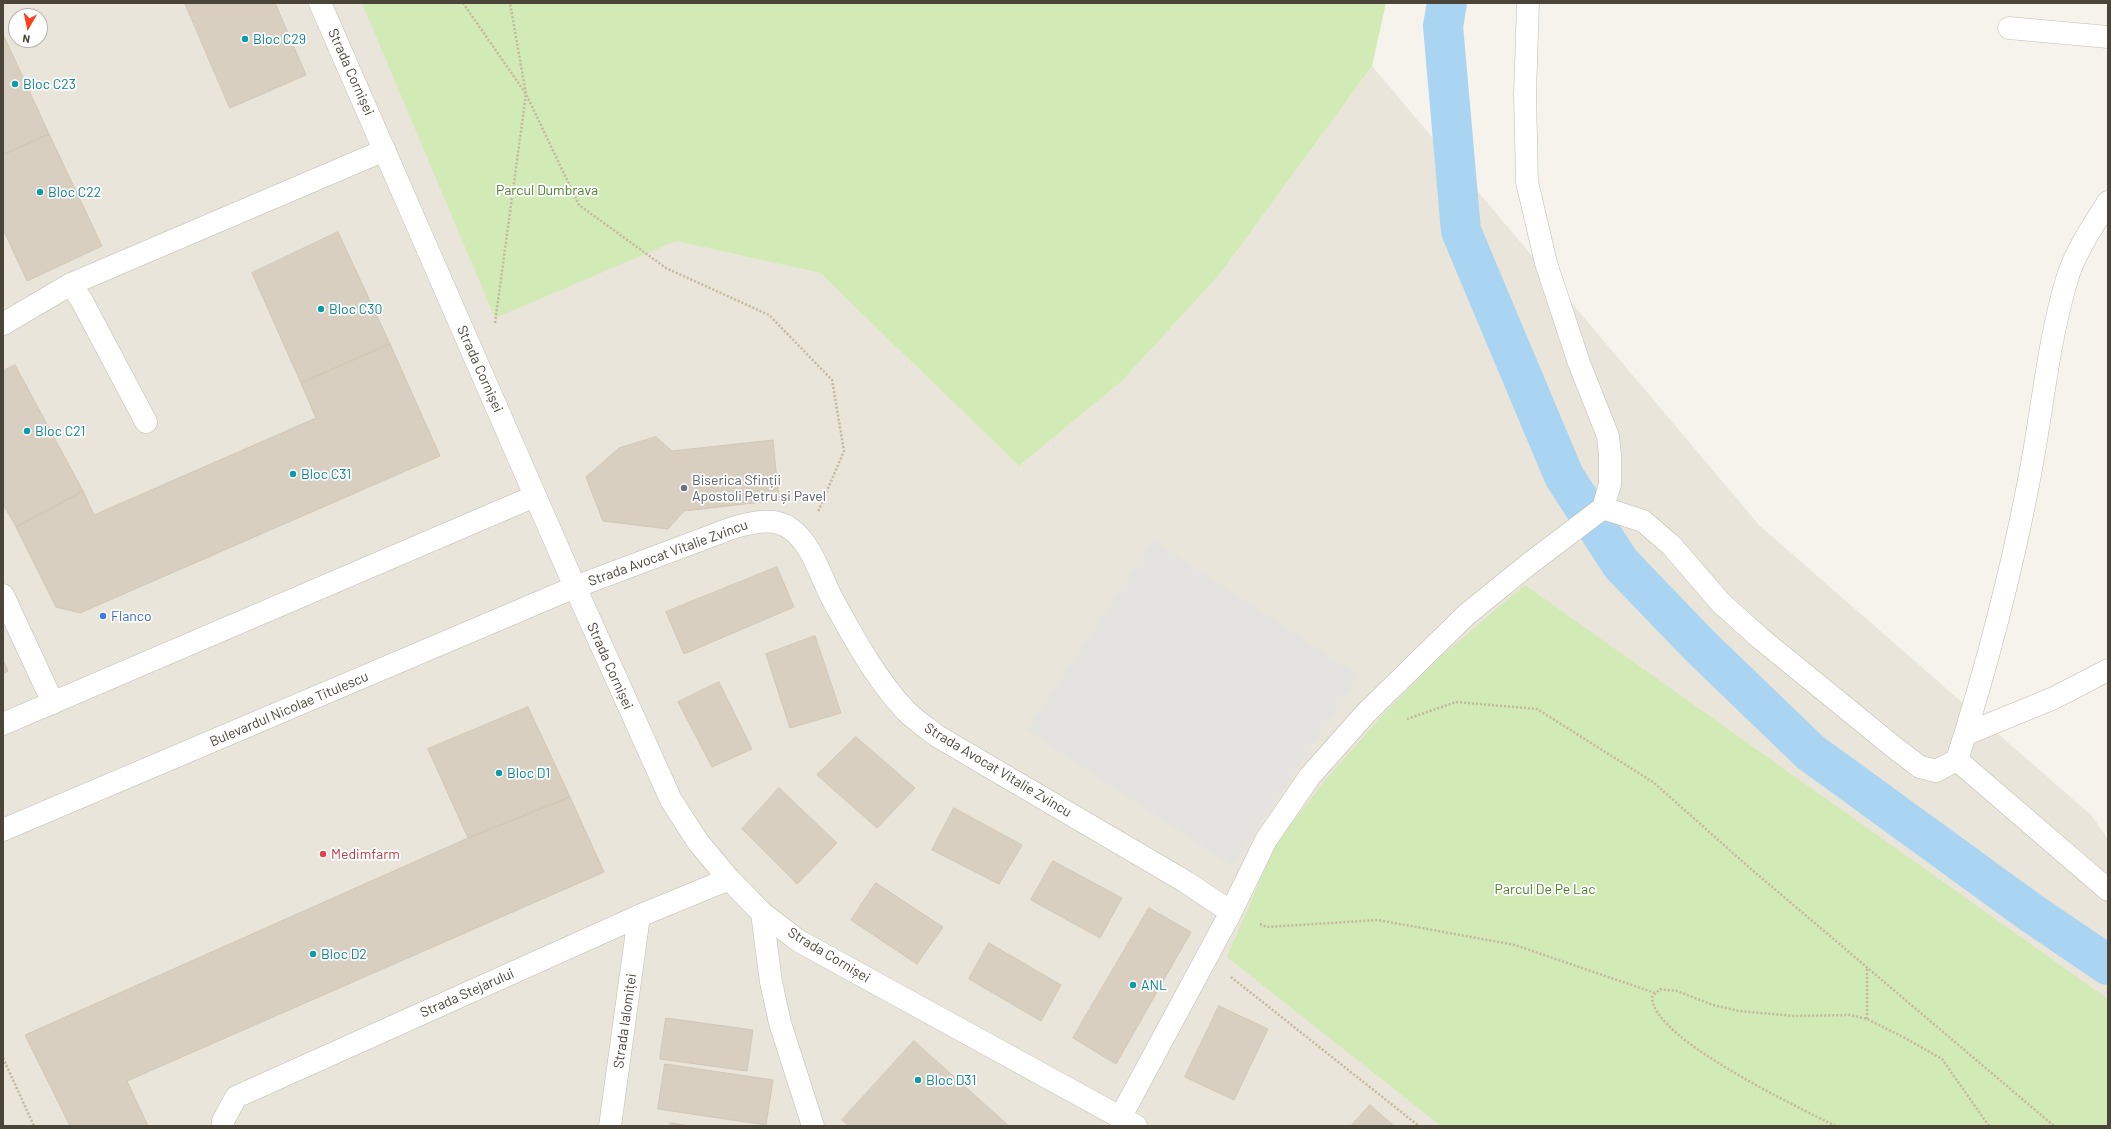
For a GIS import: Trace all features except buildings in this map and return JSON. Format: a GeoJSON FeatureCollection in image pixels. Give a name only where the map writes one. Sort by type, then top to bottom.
{"type":"FeatureCollection","features":[{"type":"Feature","properties":{"kind":"street","name":"Strada Cornișei"},"geometry":{"type":"LineString","coordinates":[[320,3],[575,587],[671,800],[698,842],[728,879],[762,913],[799,941],[1128,1122]]}},
{"type":"Feature","properties":{"kind":"street"},"geometry":{"type":"LineString","coordinates":[[1128,1122],[1266,840],[1310,776],[1360,719],[1466,615],[1557,542],[1603,508],[1610,484],[1608,436],[1579,363],[1546,263],[1527,182],[1525,94],[1528,3]]}},
{"type":"Feature","properties":{"kind":"street"},"geometry":{"type":"LineString","coordinates":[[2009,28],[2108,37]]}},
{"type":"Feature","properties":{"kind":"street"},"geometry":{"type":"LineString","coordinates":[[3,324],[71,284],[385,150]]}},
{"type":"Feature","properties":{"kind":"street"},"geometry":{"type":"LineString","coordinates":[[1603,508],[1643,521],[1672,545],[1721,603],[1760,638],[1854,716],[1920,766],[1936,771],[1957,760],[1979,692],[2002,607],[2028,483],[2049,355],[2067,278],[2084,242],[2108,202]]}},
{"type":"Feature","properties":{"kind":"street"},"geometry":{"type":"LineString","coordinates":[[71,284],[82,301],[146,422]]}},
{"type":"Feature","properties":{"kind":"street"},"geometry":{"type":"LineString","coordinates":[[3,724],[535,496]]}},
{"type":"Feature","properties":{"kind":"street","name":"Strada Avocat Vitalie Zvincu"},"geometry":{"type":"LineString","coordinates":[[575,587],[752,522],[772,522],[790,528],[805,543],[856,641],[879,678],[906,711],[937,736],[1186,882],[1231,912]]}},
{"type":"Feature","properties":{"kind":"street","name":"Bulevardul Nicolae Titulescu"},"geometry":{"type":"LineString","coordinates":[[3,830],[575,587]]}},
{"type":"Feature","properties":{"kind":"street"},"geometry":{"type":"LineString","coordinates":[[3,595],[52,703]]}},
{"type":"Feature","properties":{"kind":"street"},"geometry":{"type":"LineString","coordinates":[[1966,734],[2054,698],[2108,670]]}},
{"type":"Feature","properties":{"kind":"street"},"geometry":{"type":"LineString","coordinates":[[1957,760],[2108,890]]}},
{"type":"Feature","properties":{"kind":"street","name":"Strada Stejarului"},"geometry":{"type":"LineString","coordinates":[[223,1126],[223,1121],[236,1097],[639,916],[728,879]]}},
{"type":"Feature","properties":{"kind":"street"},"geometry":{"type":"LineString","coordinates":[[762,913],[771,982],[780,1023],[812,1126]]}},
{"type":"Feature","properties":{"kind":"street","name":"Strada Ialomiței"},"geometry":{"type":"LineString","coordinates":[[610,1126],[639,916]]}},
{"type":"Feature","properties":{"kind":"path"},"geometry":{"type":"LineString","coordinates":[[463,3],[526,94],[579,205],[666,268],[769,315],[832,380],[844,451],[805,543]]}},
{"type":"Feature","properties":{"kind":"path"},"geometry":{"type":"LineString","coordinates":[[494,331],[526,94],[510,3]]}},
{"type":"Feature","properties":{"kind":"path"},"geometry":{"type":"LineString","coordinates":[[1404,720],[1456,702],[1537,709],[1653,782],[1751,869],[2054,1126]]}},
{"type":"Feature","properties":{"kind":"path"},"geometry":{"type":"LineString","coordinates":[[1231,912],[1266,928],[1378,920],[1515,945],[1656,994]]}},
{"type":"Feature","properties":{"kind":"path"},"geometry":{"type":"LineString","coordinates":[[1207,958],[1419,1126]]}},
{"type":"Feature","properties":{"kind":"path"},"geometry":{"type":"LineString","coordinates":[[1867,968],[1867,1019]]}},
{"type":"Feature","properties":{"kind":"path"},"geometry":{"type":"LineString","coordinates":[[1835,1126],[1717,1063],[1686,1041],[1664,1021],[1654,1007],[1652,997],[1660,989],[1677,991],[1713,1005],[1739,1011],[1794,1016],[1850,1016],[1867,1019],[1942,1059],[1989,1126]]}},
{"type":"Feature","properties":{"kind":"path"},"geometry":{"type":"LineString","coordinates":[[3,1058],[34,1126]]}},
{"type":"Feature","properties":{"kind":"shaded area"},"geometry":{"type":"Polygon","coordinates":[[[3,3],[568,3],[676,241],[820,273],[1019,466],[1122,381],[1220,274],[1372,66],[1759,525],[2091,815],[2108,839],[2108,1126],[3,1126],[3,3]]]}},
{"type":"Feature","properties":{"kind":"shaded area"},"geometry":{"type":"Polygon","coordinates":[[[1153,540],[1359,676],[1232,866],[1027,730],[1153,540]]]}},
{"type":"Feature","properties":{"kind":"green space","name":"Parcul Dumbrava"},"geometry":{"type":"Polygon","coordinates":[[[362,3],[1386,3],[1372,66],[1220,274],[1122,381],[1019,466],[820,273],[676,241],[495,318],[362,3]]]}},
{"type":"Feature","properties":{"kind":"green space","name":"Parcul De Pe Lac"},"geometry":{"type":"Polygon","coordinates":[[[1525,585],[2108,999],[2108,1126],[1441,1126],[1227,957],[1275,846],[1322,784],[1380,718],[1438,659],[1525,585]]]}},
{"type":"Feature","properties":{"kind":"waterway"},"geometry":{"type":"LineString","coordinates":[[1447,3],[1443,26],[1461,231],[1564,476],[1621,564],[1700,646],[1810,752],[2030,912],[2108,965]]}},
{"type":"Feature","properties":{"kind":"place","name":"Bloc C29"},"geometry":{"type":"Point","coordinates":[245,39]}},
{"type":"Feature","properties":{"kind":"place","name":"Bloc C23"},"geometry":{"type":"Point","coordinates":[15,84]}},
{"type":"Feature","properties":{"kind":"place","name":"Bloc C22"},"geometry":{"type":"Point","coordinates":[40,192]}},
{"type":"Feature","properties":{"kind":"place","name":"Bloc C30"},"geometry":{"type":"Point","coordinates":[321,309]}},
{"type":"Feature","properties":{"kind":"place","name":"Bloc C21"},"geometry":{"type":"Point","coordinates":[27,431]}},
{"type":"Feature","properties":{"kind":"place","name":"Bloc C31"},"geometry":{"type":"Point","coordinates":[293,474]}},
{"type":"Feature","properties":{"kind":"place","name":"Biserica Sfinții Apostoli Petru și Pavel"},"geometry":{"type":"Point","coordinates":[684,488]}},
{"type":"Feature","properties":{"kind":"place","name":"Flanco"},"geometry":{"type":"Point","coordinates":[103,616]}},
{"type":"Feature","properties":{"kind":"place","name":"Bloc D1"},"geometry":{"type":"Point","coordinates":[499,773]}},
{"type":"Feature","properties":{"kind":"place","name":"Medimfarm"},"geometry":{"type":"Point","coordinates":[323,854]}},
{"type":"Feature","properties":{"kind":"place","name":"Bloc D2"},"geometry":{"type":"Point","coordinates":[313,954]}},
{"type":"Feature","properties":{"kind":"place","name":"ANL"},"geometry":{"type":"Point","coordinates":[1133,985]}},
{"type":"Feature","properties":{"kind":"place","name":"Bloc D31"},"geometry":{"type":"Point","coordinates":[918,1080]}}]}
